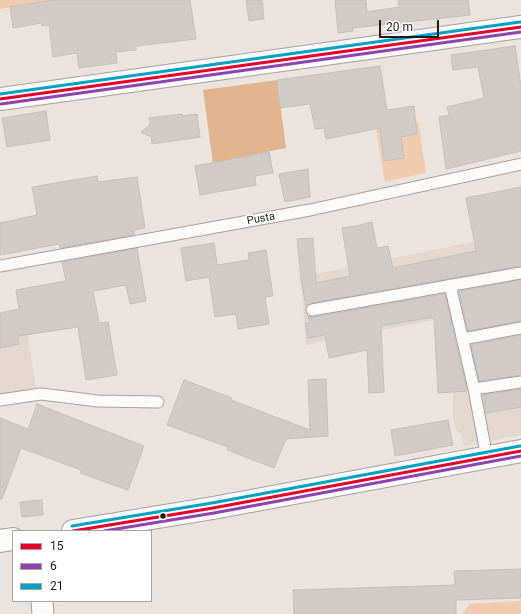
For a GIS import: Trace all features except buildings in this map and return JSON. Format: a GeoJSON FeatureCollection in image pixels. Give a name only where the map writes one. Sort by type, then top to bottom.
{"type":"FeatureCollection","features":[{"type":"Feature","properties":{"kind":"street"},"geometry":{"type":"LineString","coordinates":[[0,99],[520,26]]}},
{"type":"Feature","properties":{"kind":"street"},"geometry":{"type":"LineString","coordinates":[[79,530],[521,451]]}},
{"type":"Feature","properties":{"kind":"street"},"geometry":{"type":"LineString","coordinates":[[0,541],[12,539]]}},
{"type":"Feature","properties":{"kind":"street"},"geometry":{"type":"LineString","coordinates":[[42,602],[43,614]]}},
{"type":"Feature","properties":{"kind":"lane","name":"Pusta"},"geometry":{"type":"LineString","coordinates":[[0,266],[310,210],[521,164]]}},
{"type":"Feature","properties":{"kind":"lane"},"geometry":{"type":"LineString","coordinates":[[312,310],[521,273]]}},
{"type":"Feature","properties":{"kind":"lane"},"geometry":{"type":"LineString","coordinates":[[450,285],[474,390],[487,458]]}},
{"type":"Feature","properties":{"kind":"lane"},"geometry":{"type":"LineString","coordinates":[[462,339],[521,328]]}},
{"type":"Feature","properties":{"kind":"lane"},"geometry":{"type":"LineString","coordinates":[[474,390],[521,382]]}},
{"type":"Feature","properties":{"kind":"lane"},"geometry":{"type":"LineString","coordinates":[[0,400],[41,394],[98,401],[158,402]]}},
{"type":"Feature","properties":{"kind":"shaded area"},"geometry":{"type":"Polygon","coordinates":[[[0,0],[52,0],[0,9],[0,0]]]}},
{"type":"Feature","properties":{"kind":"shaded area"},"geometry":{"type":"Polygon","coordinates":[[[277,80],[286,148],[213,163],[203,90],[277,80]]]}},
{"type":"Feature","properties":{"kind":"shaded area"},"geometry":{"type":"Polygon","coordinates":[[[418,121],[426,173],[385,182],[376,129],[418,121]]]}},
{"type":"Feature","properties":{"kind":"shaded area"},"geometry":{"type":"Polygon","coordinates":[[[521,232],[521,435],[464,446],[461,434],[456,430],[453,417],[453,392],[438,393],[434,320],[306,345],[301,277],[521,232]]]}},
{"type":"Feature","properties":{"kind":"shaded area"},"geometry":{"type":"Polygon","coordinates":[[[26,325],[36,388],[0,395],[0,329],[26,325]]]}},
{"type":"Feature","properties":{"kind":"shaded area"},"geometry":{"type":"Polygon","coordinates":[[[521,601],[521,614],[461,614],[470,604],[521,601]]]}},
{"type":"Feature","properties":{"kind":"transit line","name":"21"},"geometry":{"type":"LineString","coordinates":[[0,94],[520,22]]}},
{"type":"Feature","properties":{"kind":"transit line","name":"15"},"geometry":{"type":"LineString","coordinates":[[0,99],[521,27]]}},
{"type":"Feature","properties":{"kind":"transit line","name":"6"},"geometry":{"type":"LineString","coordinates":[[1,104],[521,32]]}},
{"type":"Feature","properties":{"kind":"transit line","name":"21"},"geometry":{"type":"LineString","coordinates":[[72,526],[212,503],[520,446]]}},
{"type":"Feature","properties":{"kind":"transit line","name":"15"},"geometry":{"type":"LineString","coordinates":[[79,530],[213,508],[521,451]]}},
{"type":"Feature","properties":{"kind":"transit line","name":"6"},"geometry":{"type":"LineString","coordinates":[[110,530],[214,513],[521,456]]}}]}
